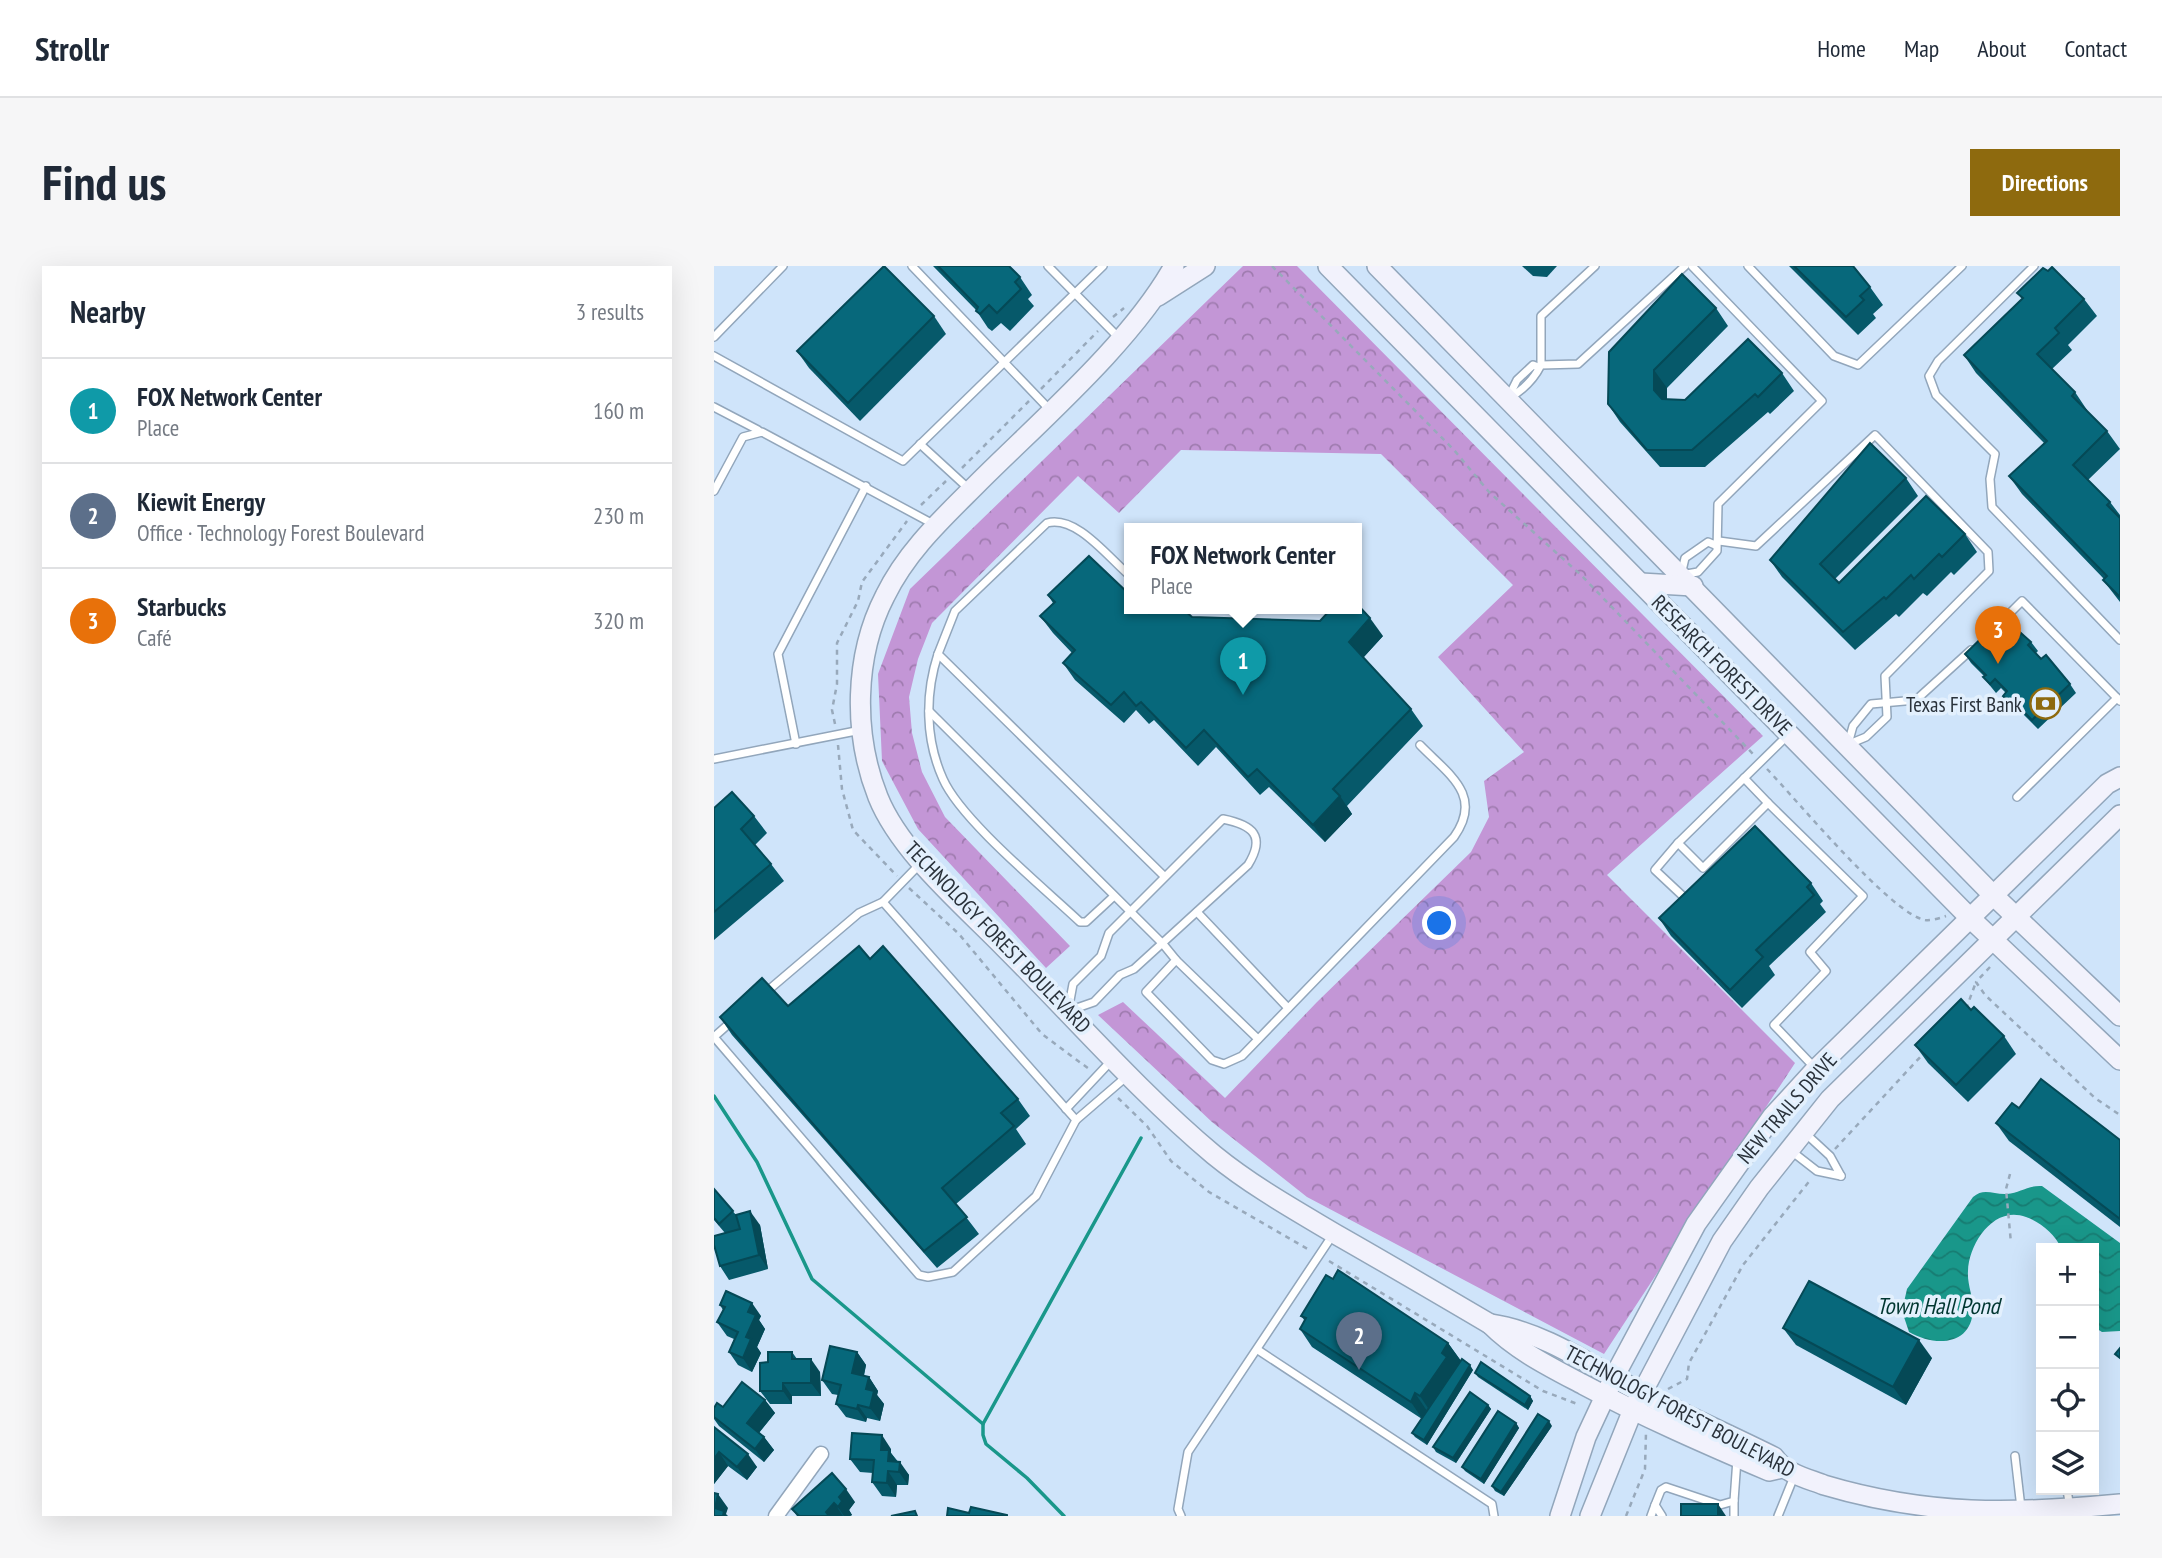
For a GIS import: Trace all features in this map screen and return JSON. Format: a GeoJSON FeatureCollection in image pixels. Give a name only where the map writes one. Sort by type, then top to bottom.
{"type":"FeatureCollection","features":[{"type":"Feature","properties":{"kind":"street","name":"TECHNOLOGY FOREST BOULEVARD"},"geometry":{"type":"LineString","coordinates":[[1174,266],[1157,297],[1051,410],[935,525],[894,579],[871,628],[862,682],[862,730],[878,798],[894,828],[922,862],[1215,1156],[1250,1182],[1490,1324],[1508,1342],[1528,1355],[1632,1412],[1737,1458],[1769,1471],[1789,1471],[1879,1501],[1939,1514],[2021,1513],[2069,1499],[2097,1511],[2119,1508]]}},
{"type":"Feature","properties":{"kind":"street","name":"TECHNOLOGY FOREST BOULEVARD"},"geometry":{"type":"LineString","coordinates":[[1157,297],[1205,266]]}},
{"type":"Feature","properties":{"kind":"street","name":"RESEARCH FOREST DRIVE"},"geometry":{"type":"LineString","coordinates":[[1328,266],[1970,918],[2120,1060]]}},
{"type":"Feature","properties":{"kind":"street","name":"RESEARCH FOREST DRIVE"},"geometry":{"type":"LineString","coordinates":[[1377,266],[1993,895],[2120,1016]]}},
{"type":"Feature","properties":{"kind":"street"},"geometry":{"type":"LineString","coordinates":[[1641,583],[1687,580]]}},
{"type":"Feature","properties":{"kind":"street","name":"NEW TRAILS DRIVE"},"geometry":{"type":"LineString","coordinates":[[1560,1516],[1586,1437],[1614,1377],[1696,1224],[1772,1118],[1816,1069],[1993,895],[2107,784],[2120,777]]}},
{"type":"Feature","properties":{"kind":"street","name":"NEW TRAILS DRIVE"},"geometry":{"type":"LineString","coordinates":[[1590,1516],[1632,1412],[1722,1241],[1790,1150],[1830,1099],[1997,944],[2016,916],[2120,815]]}},
{"type":"Feature","properties":{"kind":"street"},"geometry":{"type":"LineString","coordinates":[[1772,1118],[1804,1132]]}},
{"type":"Feature","properties":{"kind":"street"},"geometry":{"type":"LineString","coordinates":[[1772,1118],[1790,1150]]}},
{"type":"Feature","properties":{"kind":"street","name":"TECHNOLOGY FOREST BOULEVARD"},"geometry":{"type":"LineString","coordinates":[[1490,1324],[1515,1327],[1549,1342],[1642,1393],[1774,1457],[1789,1471]]}},
{"type":"Feature","properties":{"kind":"street"},"geometry":{"type":"LineString","coordinates":[[776,1516],[821,1454]]}},
{"type":"Feature","properties":{"kind":"lane"},"geometry":{"type":"LineString","coordinates":[[714,337],[783,266]]}},
{"type":"Feature","properties":{"kind":"lane"},"geometry":{"type":"LineString","coordinates":[[912,266],[1051,410]]}},
{"type":"Feature","properties":{"kind":"lane"},"geometry":{"type":"LineString","coordinates":[[1048,266],[1120,338]]}},
{"type":"Feature","properties":{"kind":"lane"},"geometry":{"type":"LineString","coordinates":[[714,356],[903,461],[1104,266]]}},
{"type":"Feature","properties":{"kind":"lane"},"geometry":{"type":"LineString","coordinates":[[1508,398],[1524,389],[1539,372],[1541,316],[1595,266]]}},
{"type":"Feature","properties":{"kind":"lane"},"geometry":{"type":"LineString","coordinates":[[1540,366],[1578,364],[1685,266]]}},
{"type":"Feature","properties":{"kind":"lane"},"geometry":{"type":"LineString","coordinates":[[1687,580],[1717,551],[1718,504],[1822,401],[1692,266]]}},
{"type":"Feature","properties":{"kind":"lane"},"geometry":{"type":"LineString","coordinates":[[1748,266],[1834,356],[1858,365],[1962,266]]}},
{"type":"Feature","properties":{"kind":"lane"},"geometry":{"type":"LineString","coordinates":[[2034,266],[1938,360],[1928,376],[1936,395],[1994,454],[1990,479],[1993,507],[2120,640]]}},
{"type":"Feature","properties":{"kind":"lane"},"geometry":{"type":"LineString","coordinates":[[714,407],[935,525]]}},
{"type":"Feature","properties":{"kind":"lane"},"geometry":{"type":"LineString","coordinates":[[714,491],[743,436],[762,432]]}},
{"type":"Feature","properties":{"kind":"lane"},"geometry":{"type":"LineString","coordinates":[[1687,580],[1685,558],[1708,542],[1756,546],[1875,435],[1988,552],[1989,571],[1885,676],[1887,717],[1866,737],[1848,744]]}},
{"type":"Feature","properties":{"kind":"lane"},"geometry":{"type":"LineString","coordinates":[[920,444],[971,490]]}},
{"type":"Feature","properties":{"kind":"lane"},"geometry":{"type":"LineString","coordinates":[[796,744],[778,654],[866,486]]}},
{"type":"Feature","properties":{"kind":"lane"},"geometry":{"type":"LineString","coordinates":[[1113,897],[1086,922],[1080,922],[970,817],[943,781],[931,745],[928,684],[955,611],[1047,523],[1055,521],[1072,525],[1124,570]]}},
{"type":"Feature","properties":{"kind":"lane"},"geometry":{"type":"LineString","coordinates":[[1992,630],[2022,601],[2119,700],[2017,797]]}},
{"type":"Feature","properties":{"kind":"lane"},"geometry":{"type":"LineString","coordinates":[[1848,744],[1853,726],[1871,704],[1916,699],[1982,639]]}},
{"type":"Feature","properties":{"kind":"lane"},"geometry":{"type":"LineString","coordinates":[[938,654],[1164,876]]}},
{"type":"Feature","properties":{"kind":"lane"},"geometry":{"type":"LineString","coordinates":[[929,711],[1258,1039]]}},
{"type":"Feature","properties":{"kind":"lane"},"geometry":{"type":"LineString","coordinates":[[714,760],[862,730]]}},
{"type":"Feature","properties":{"kind":"lane"},"geometry":{"type":"LineString","coordinates":[[1689,901],[1655,870],[1678,843],[1789,733]]}},
{"type":"Feature","properties":{"kind":"lane"},"geometry":{"type":"LineString","coordinates":[[1176,960],[1146,992],[1212,1060],[1224,1064],[1242,1056],[1454,837],[1465,822],[1467,804],[1459,785],[1420,746]]}},
{"type":"Feature","properties":{"kind":"lane"},"geometry":{"type":"LineString","coordinates":[[1744,778],[1863,896],[1810,952],[1826,971],[1774,1025],[1816,1069]]}},
{"type":"Feature","properties":{"kind":"lane"},"geometry":{"type":"LineString","coordinates":[[1678,843],[1703,869],[1768,803]]}},
{"type":"Feature","properties":{"kind":"lane"},"geometry":{"type":"LineString","coordinates":[[1223,819],[1245,824],[1255,834],[1256,852],[1248,865],[1134,969],[1120,975],[1094,1002],[1068,1011],[1073,984],[1101,957],[1109,933],[1164,876],[1223,819]]}},
{"type":"Feature","properties":{"kind":"lane"},"geometry":{"type":"LineString","coordinates":[[756,1001],[859,913],[883,902],[922,862]]}},
{"type":"Feature","properties":{"kind":"lane"},"geometry":{"type":"LineString","coordinates":[[883,902],[1076,1120]]}},
{"type":"Feature","properties":{"kind":"lane"},"geometry":{"type":"LineString","coordinates":[[1197,912],[1288,1008]]}},
{"type":"Feature","properties":{"kind":"lane"},"geometry":{"type":"LineString","coordinates":[[735,1019],[714,1037],[919,1275],[940,1276],[953,1272],[1036,1196],[1076,1120],[1130,1073]]}},
{"type":"Feature","properties":{"kind":"lane"},"geometry":{"type":"LineString","coordinates":[[1066,1109],[1114,1057]]}},
{"type":"Feature","properties":{"kind":"lane"},"geometry":{"type":"LineString","coordinates":[[1790,1150],[1817,1171],[1841,1176],[1830,1156],[1804,1132]]}},
{"type":"Feature","properties":{"kind":"lane"},"geometry":{"type":"LineString","coordinates":[[1181,1516],[1178,1509],[1188,1452],[1334,1233]]}},
{"type":"Feature","properties":{"kind":"lane"},"geometry":{"type":"LineString","coordinates":[[1258,1350],[1492,1504],[1494,1516]]}},
{"type":"Feature","properties":{"kind":"lane"},"geometry":{"type":"LineString","coordinates":[[2015,1457],[2021,1513]]}},
{"type":"Feature","properties":{"kind":"lane"},"geometry":{"type":"LineString","coordinates":[[1734,1516],[1737,1458]]}},
{"type":"Feature","properties":{"kind":"lane"},"geometry":{"type":"LineString","coordinates":[[1778,1516],[1789,1471]]}},
{"type":"Feature","properties":{"kind":"lane"},"geometry":{"type":"LineString","coordinates":[[1651,1516],[1661,1490],[1666,1487],[1720,1505],[1734,1501]]}},
{"type":"Feature","properties":{"kind":"lane"},"geometry":{"type":"LineString","coordinates":[[1654,1504],[1662,1516]]}},
{"type":"Feature","properties":{"kind":"path"},"geometry":{"type":"LineString","coordinates":[[1272,266],[1454,450],[1489,492],[1581,575],[1760,762],[1833,843],[1909,914],[1927,920],[1949,915]]}},
{"type":"Feature","properties":{"kind":"path"},"geometry":{"type":"LineString","coordinates":[[1964,1013],[1976,982],[1997,944]]}},
{"type":"Feature","properties":{"kind":"path"},"geometry":{"type":"LineString","coordinates":[[1976,982],[1985,995],[2063,1069],[2120,1115]]}},
{"type":"Feature","properties":{"kind":"path"},"geometry":{"type":"LineString","coordinates":[[1830,1156],[1925,1053]]}},
{"type":"Feature","properties":{"kind":"path"},"geometry":{"type":"LineString","coordinates":[[1661,1401],[1667,1389],[1687,1379],[1689,1363],[1743,1265],[1817,1171]]}},
{"type":"Feature","properties":{"kind":"path"},"geometry":{"type":"LineString","coordinates":[[2010,1174],[2007,1189],[2011,1243]]}},
{"type":"Feature","properties":{"kind":"path"},"geometry":{"type":"LineString","coordinates":[[1626,1516],[1645,1469],[1646,1432],[1651,1421]]}},
{"type":"Feature","properties":{"kind":"green space"},"geometry":{"type":"Polygon","coordinates":[[[1243,266],[1297,266],[1763,736],[1607,875],[1795,1063],[1604,1354],[1307,1197],[1212,1122],[1098,1015],[1123,1002],[1225,1098],[1317,1002],[1471,852],[1489,817],[1484,781],[1524,752],[1438,657],[1513,585],[1381,454],[1181,450],[1119,513],[1078,476],[932,623],[918,659],[909,697],[912,733],[922,772],[945,817],[1070,946],[1046,968],[918,829],[882,761],[878,674],[910,589],[1243,266]]]}},
{"type":"Feature","properties":{"kind":"water","name":"Town Hall Pond"},"geometry":{"type":"Polygon","coordinates":[[[2042,1186],[2120,1243],[2120,1331],[2099,1330],[2099,1243],[2058,1243],[2042,1225],[2026,1217],[2014,1215],[1994,1221],[1978,1238],[1973,1249],[1968,1276],[1973,1309],[1966,1330],[1950,1340],[1940,1341],[1909,1332],[1902,1311],[1907,1289],[1973,1197],[1981,1192],[2007,1194],[2042,1186]]]}},
{"type":"Feature","properties":{"kind":"building"},"geometry":{"type":"Polygon","coordinates":[[[884,266],[934,316],[848,403],[797,351],[884,266]]]}},
{"type":"Feature","properties":{"kind":"building"},"geometry":{"type":"Polygon","coordinates":[[[938,266],[1009,266],[1020,277],[1015,282],[1021,289],[997,313],[989,305],[980,314],[976,311],[978,307],[938,266]]]}},
{"type":"Feature","properties":{"kind":"building"},"geometry":{"type":"Polygon","coordinates":[[[1794,266],[1853,266],[1870,287],[1860,296],[1864,300],[1846,317],[1794,266]]]}},
{"type":"Feature","properties":{"kind":"building"},"geometry":{"type":"Polygon","coordinates":[[[2052,267],[2084,299],[2055,328],[2059,333],[2037,354],[2075,392],[2072,396],[2107,431],[2073,465],[2110,502],[2107,505],[2120,518],[2120,597],[2103,580],[2107,576],[2009,476],[2047,441],[1964,355],[2023,298],[2017,293],[2043,268],[2048,271],[2052,267]]]}},
{"type":"Feature","properties":{"kind":"building"},"geometry":{"type":"Polygon","coordinates":[[[1682,274],[1716,308],[1654,370],[1654,390],[1662,399],[1685,400],[1748,339],[1782,373],[1758,397],[1755,394],[1692,450],[1647,450],[1608,404],[1609,352],[1682,274]]]}},
{"type":"Feature","properties":{"kind":"building"},"geometry":{"type":"Polygon","coordinates":[[[1870,443],[1906,478],[1820,564],[1839,583],[1926,496],[1965,534],[1942,557],[1939,554],[1914,579],[1911,575],[1886,599],[1884,597],[1843,632],[1770,560],[1870,443]]]}},
{"type":"Feature","properties":{"kind":"building"},"geometry":{"type":"Polygon","coordinates":[[[1089,556],[1124,589],[1124,614],[1189,614],[1192,617],[1320,621],[1326,614],[1362,614],[1362,609],[1370,618],[1349,642],[1411,709],[1333,789],[1340,796],[1313,825],[1257,769],[1248,777],[1204,730],[1186,748],[1141,702],[1136,706],[1124,692],[1111,705],[1063,663],[1075,650],[1040,616],[1055,602],[1048,595],[1089,556]]]}},
{"type":"Feature","properties":{"kind":"building"},"geometry":{"type":"Polygon","coordinates":[[[2003,617],[2031,642],[2028,645],[2041,659],[2046,655],[2070,684],[2032,720],[2011,699],[2010,702],[2003,696],[2007,691],[1995,679],[1990,684],[1983,677],[1986,675],[1965,654],[2003,617]]]}},
{"type":"Feature","properties":{"kind":"building"},"geometry":{"type":"Polygon","coordinates":[[[732,792],[754,816],[741,829],[771,864],[714,912],[714,808],[732,792]]]}},
{"type":"Feature","properties":{"kind":"building"},"geometry":{"type":"Polygon","coordinates":[[[1755,826],[1811,883],[1807,887],[1814,895],[1756,950],[1763,957],[1730,990],[1659,918],[1755,826]]]}},
{"type":"Feature","properties":{"kind":"building"},"geometry":{"type":"Polygon","coordinates":[[[859,946],[870,959],[883,946],[1018,1099],[1001,1113],[1014,1126],[942,1188],[967,1217],[924,1251],[720,1017],[762,978],[788,1006],[859,946]]]}},
{"type":"Feature","properties":{"kind":"building"},"geometry":{"type":"Polygon","coordinates":[[[1961,999],[1971,1010],[1974,1007],[2004,1036],[1956,1085],[1915,1045],[1961,999]]]}},
{"type":"Feature","properties":{"kind":"building"},"geometry":{"type":"Polygon","coordinates":[[[2041,1079],[2120,1140],[2120,1219],[1996,1123],[2012,1103],[2019,1108],[2041,1079]]]}},
{"type":"Feature","properties":{"kind":"building"},"geometry":{"type":"Polygon","coordinates":[[[714,1189],[733,1211],[719,1224],[714,1218],[714,1189]]]}},
{"type":"Feature","properties":{"kind":"building"},"geometry":{"type":"Polygon","coordinates":[[[750,1211],[759,1255],[720,1266],[714,1236],[740,1229],[736,1215],[750,1211]]]}},
{"type":"Feature","properties":{"kind":"building"},"geometry":{"type":"Polygon","coordinates":[[[1338,1270],[1448,1343],[1442,1353],[1447,1357],[1420,1396],[1415,1393],[1411,1402],[1300,1329],[1306,1318],[1301,1316],[1326,1275],[1333,1279],[1338,1270]]]}},
{"type":"Feature","properties":{"kind":"building"},"geometry":{"type":"Polygon","coordinates":[[[1809,1281],[1919,1340],[1893,1387],[1783,1328],[1809,1281]]]}},
{"type":"Feature","properties":{"kind":"building"},"geometry":{"type":"Polygon","coordinates":[[[726,1291],[752,1303],[748,1312],[756,1315],[746,1337],[751,1339],[743,1358],[729,1352],[738,1332],[717,1322],[725,1307],[720,1305],[726,1291]]]}},
{"type":"Feature","properties":{"kind":"building"},"geometry":{"type":"Polygon","coordinates":[[[830,1346],[857,1352],[852,1373],[869,1377],[866,1389],[874,1391],[870,1408],[858,1405],[857,1409],[836,1404],[841,1385],[822,1380],[830,1346]]]}},
{"type":"Feature","properties":{"kind":"building"},"geometry":{"type":"Polygon","coordinates":[[[768,1352],[792,1352],[792,1359],[811,1359],[811,1383],[783,1383],[783,1391],[760,1391],[760,1363],[768,1362],[768,1352]]]}},
{"type":"Feature","properties":{"kind":"building"},"geometry":{"type":"Polygon","coordinates":[[[1462,1359],[1470,1365],[1424,1440],[1412,1433],[1462,1359]]]}},
{"type":"Feature","properties":{"kind":"building"},"geometry":{"type":"Polygon","coordinates":[[[1481,1362],[1530,1396],[1525,1405],[1475,1373],[1481,1362]]]}},
{"type":"Feature","properties":{"kind":"building"},"geometry":{"type":"Polygon","coordinates":[[[742,1382],[765,1400],[747,1423],[764,1437],[755,1449],[714,1417],[717,1403],[723,1407],[742,1382]]]}},
{"type":"Feature","properties":{"kind":"building"},"geometry":{"type":"Polygon","coordinates":[[[1470,1392],[1488,1405],[1453,1458],[1433,1447],[1470,1392]]]}},
{"type":"Feature","properties":{"kind":"building"},"geometry":{"type":"Polygon","coordinates":[[[1498,1411],[1516,1423],[1481,1479],[1462,1467],[1498,1411]]]}},
{"type":"Feature","properties":{"kind":"building"},"geometry":{"type":"Polygon","coordinates":[[[1538,1414],[1549,1421],[1501,1492],[1492,1486],[1538,1414]]]}},
{"type":"Feature","properties":{"kind":"building"},"geometry":{"type":"Polygon","coordinates":[[[714,1427],[748,1454],[737,1467],[719,1452],[714,1459],[714,1427]]]}},
{"type":"Feature","properties":{"kind":"building"},"geometry":{"type":"Polygon","coordinates":[[[852,1433],[882,1435],[881,1450],[889,1450],[888,1461],[900,1462],[899,1472],[888,1471],[887,1483],[872,1482],[874,1460],[850,1459],[852,1433]]]}},
{"type":"Feature","properties":{"kind":"building"},"geometry":{"type":"Polygon","coordinates":[[[832,1473],[846,1489],[839,1497],[842,1501],[838,1507],[834,1503],[826,1512],[829,1516],[799,1516],[792,1509],[832,1473]]]}},
{"type":"Feature","properties":{"kind":"building"},"geometry":{"type":"Polygon","coordinates":[[[714,1493],[718,1494],[715,1508],[724,1511],[723,1516],[714,1516],[714,1493]]]}},
{"type":"Feature","properties":{"kind":"building"},"geometry":{"type":"Polygon","coordinates":[[[1681,1504],[1718,1504],[1718,1516],[1681,1516],[1681,1504]]]}},
{"type":"Feature","properties":{"kind":"building"},"geometry":{"type":"Polygon","coordinates":[[[971,1507],[1007,1516],[947,1516],[948,1508],[969,1513],[971,1507]]]}},
{"type":"Feature","properties":{"kind":"building"},"geometry":{"type":"Polygon","coordinates":[[[915,1511],[917,1516],[891,1516],[915,1511]]]}},
{"type":"Feature","properties":{"kind":"waterway"},"geometry":{"type":"LineString","coordinates":[[714,1096],[757,1162],[812,1279],[983,1424]]}},
{"type":"Feature","properties":{"kind":"waterway"},"geometry":{"type":"LineString","coordinates":[[1064,1516],[1027,1478],[986,1444],[983,1424],[1141,1138]]}},
{"type":"Feature","properties":{"kind":"place","name":"Starbucks"},"geometry":{"type":"Point","coordinates":[1998,664]}},
{"type":"Feature","properties":{"kind":"place","name":"FOX Network Center"},"geometry":{"type":"Point","coordinates":[1243,695]}},
{"type":"Feature","properties":{"kind":"place","name":"Texas First Bank"},"geometry":{"type":"Point","coordinates":[2045,704]}},
{"type":"Feature","properties":{"kind":"place","name":"Kiewit Energy"},"geometry":{"type":"Point","coordinates":[1359,1370]}}]}
